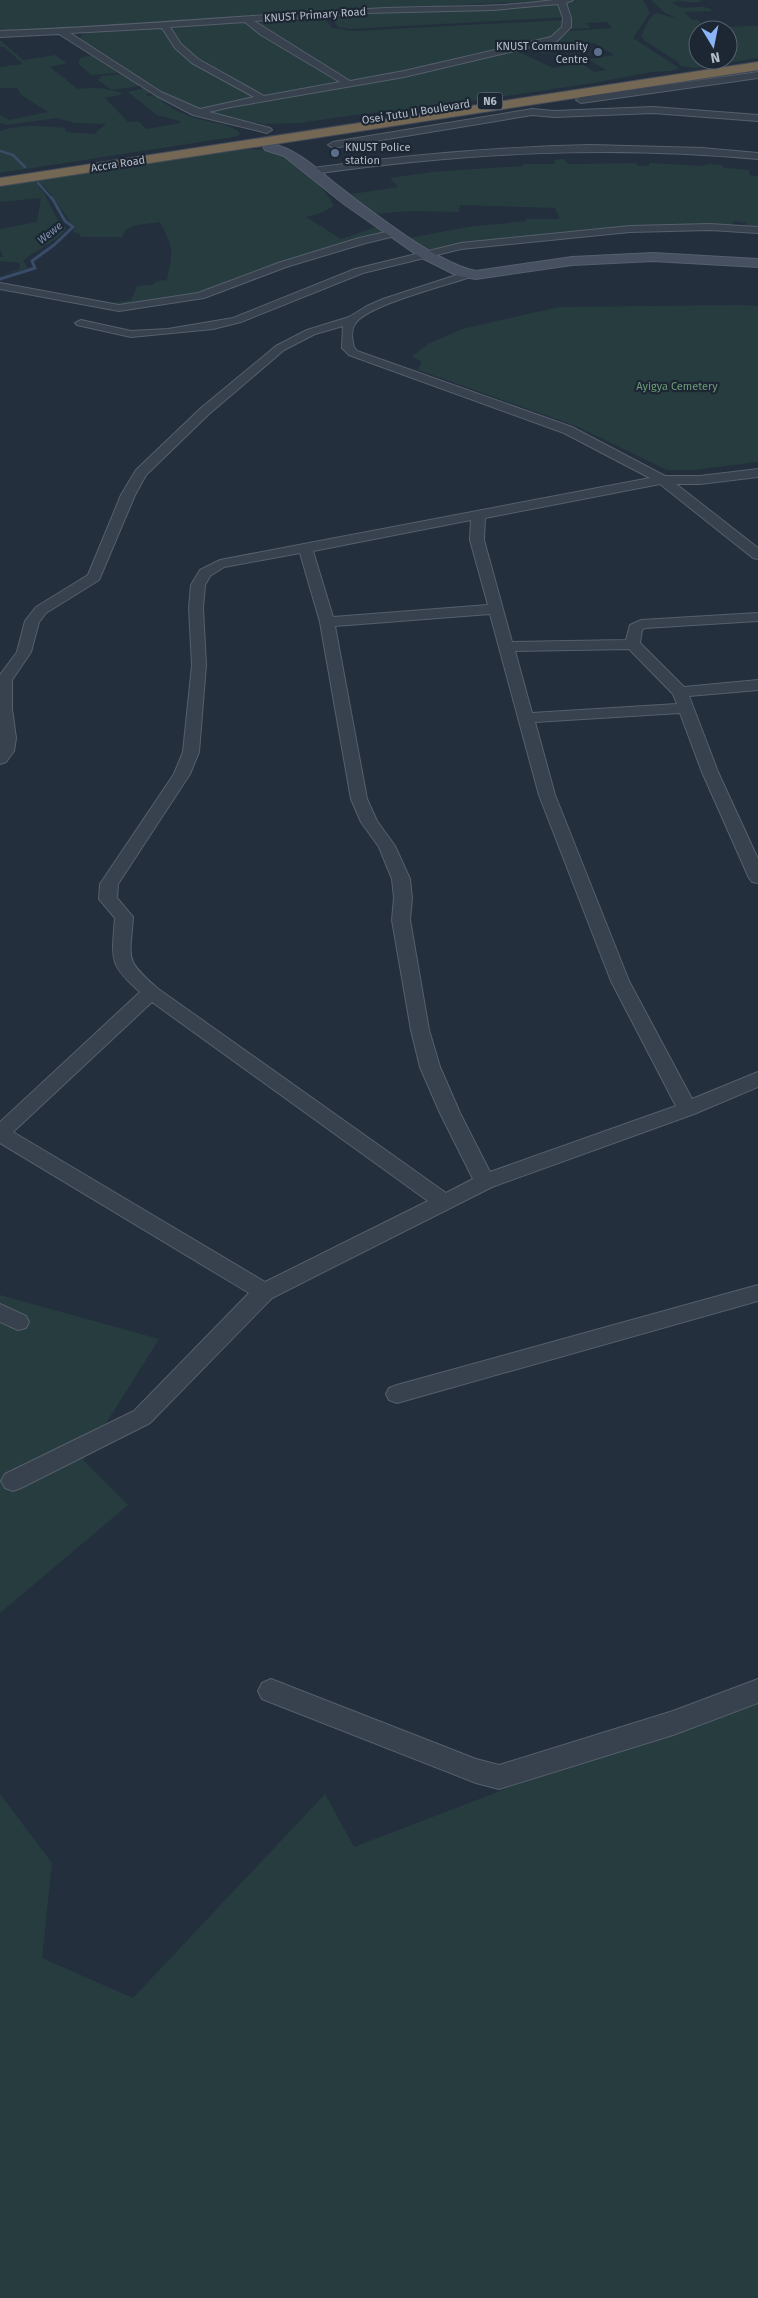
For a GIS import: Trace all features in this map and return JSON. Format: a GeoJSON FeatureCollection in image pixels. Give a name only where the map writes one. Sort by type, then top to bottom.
{"type":"FeatureCollection","features":[{"type":"Feature","properties":{"kind":"highway","name":"Osei Tutu II Boulevard"},"geometry":{"type":"LineString","coordinates":[[291,142],[408,114],[758,61]]}},
{"type":"Feature","properties":{"kind":"highway","name":"Osei Tutu II Boulevard"},"geometry":{"type":"LineString","coordinates":[[223,142],[291,142],[758,66]]}},
{"type":"Feature","properties":{"kind":"highway"},"geometry":{"type":"LineString","coordinates":[[272,130],[359,117],[408,114]]}},
{"type":"Feature","properties":{"kind":"highway","name":"N6"},"geometry":{"type":"LineString","coordinates":[[252,143],[272,130],[291,142]]}},
{"type":"Feature","properties":{"kind":"highway","name":"Accra Road"},"geometry":{"type":"LineString","coordinates":[[0,175],[223,142]]}},
{"type":"Feature","properties":{"kind":"highway"},"geometry":{"type":"LineString","coordinates":[[133,162],[189,157],[252,143]]}},
{"type":"Feature","properties":{"kind":"highway","name":"Accra Road"},"geometry":{"type":"LineString","coordinates":[[0,182],[252,143]]}},
{"type":"Feature","properties":{"kind":"street","name":"KNUST Primary Road"},"geometry":{"type":"LineString","coordinates":[[26,33],[370,11],[565,1]]}},
{"type":"Feature","properties":{"kind":"street"},"geometry":{"type":"LineString","coordinates":[[196,113],[262,98],[349,84],[461,62],[554,39],[564,33],[567,28],[565,1]]}},
{"type":"Feature","properties":{"kind":"street"},"geometry":{"type":"LineString","coordinates":[[247,20],[264,33],[349,84]]}},
{"type":"Feature","properties":{"kind":"street"},"geometry":{"type":"LineString","coordinates":[[164,25],[178,46],[195,61],[262,98]]}},
{"type":"Feature","properties":{"kind":"street"},"geometry":{"type":"LineString","coordinates":[[74,40],[75,36],[88,30]]}},
{"type":"Feature","properties":{"kind":"street"},"geometry":{"type":"LineString","coordinates":[[62,32],[158,93],[196,113],[238,124],[272,130]]}},
{"type":"Feature","properties":{"kind":"street"},"geometry":{"type":"LineString","coordinates":[[0,34],[26,33],[74,40]]}},
{"type":"Feature","properties":{"kind":"street"},"geometry":{"type":"LineString","coordinates":[[532,112],[536,108],[546,106],[758,75]]}},
{"type":"Feature","properties":{"kind":"street"},"geometry":{"type":"LineString","coordinates":[[653,110],[667,99],[692,85]]}},
{"type":"Feature","properties":{"kind":"street"},"geometry":{"type":"LineString","coordinates":[[333,145],[532,112],[554,114],[653,110],[758,118]]}},
{"type":"Feature","properties":{"kind":"street"},"geometry":{"type":"LineString","coordinates":[[238,124],[252,143],[291,142],[312,171],[349,201],[425,254],[450,269],[469,274]]}},
{"type":"Feature","properties":{"kind":"street"},"geometry":{"type":"LineString","coordinates":[[312,171],[541,148],[676,147],[758,156]]}},
{"type":"Feature","properties":{"kind":"street"},"geometry":{"type":"LineString","coordinates":[[81,324],[131,334],[168,332],[213,326],[236,320],[359,271],[461,246],[630,228],[710,227],[758,230]]}},
{"type":"Feature","properties":{"kind":"street"},"geometry":{"type":"LineString","coordinates":[[0,286],[110,307],[139,306],[200,296],[282,264],[363,240],[395,233]]}},
{"type":"Feature","properties":{"kind":"street"},"geometry":{"type":"LineString","coordinates":[[0,758],[6,751],[8,738],[4,709],[4,680],[24,652],[32,621],[41,610],[94,577],[128,495],[141,473],[205,411],[280,348],[311,332],[351,320],[394,298],[469,274],[572,261],[614,258],[689,258],[758,263]]}},
{"type":"Feature","properties":{"kind":"street"},"geometry":{"type":"LineString","coordinates":[[351,320],[347,328],[347,343],[352,353],[568,430],[662,480],[758,556]]}},
{"type":"Feature","properties":{"kind":"street"},"geometry":{"type":"LineString","coordinates":[[444,1202],[151,992],[127,972],[121,957],[124,917],[108,899],[109,884],[182,774],[190,752],[199,665],[196,608],[198,585],[205,573],[220,564],[662,480],[700,480],[758,473]]}},
{"type":"Feature","properties":{"kind":"street"},"geometry":{"type":"LineString","coordinates":[[478,515],[477,540],[505,648],[547,795],[620,981],[649,1033],[687,1109]]}},
{"type":"Feature","properties":{"kind":"street"},"geometry":{"type":"LineString","coordinates":[[305,548],[327,622],[359,799],[369,822],[387,846],[401,879],[403,898],[401,920],[420,1030],[430,1067],[450,1113],[485,1182]]}},
{"type":"Feature","properties":{"kind":"street"},"geometry":{"type":"LineString","coordinates":[[327,622],[495,609]]}},
{"type":"Feature","properties":{"kind":"street"},"geometry":{"type":"LineString","coordinates":[[633,644],[635,628],[641,624],[758,616]]}},
{"type":"Feature","properties":{"kind":"street"},"geometry":{"type":"LineString","coordinates":[[505,648],[633,644],[680,692],[710,772],[758,878]]}},
{"type":"Feature","properties":{"kind":"street"},"geometry":{"type":"LineString","coordinates":[[680,692],[758,686]]}},
{"type":"Feature","properties":{"kind":"street"},"geometry":{"type":"LineString","coordinates":[[525,718],[686,708]]}},
{"type":"Feature","properties":{"kind":"street"},"geometry":{"type":"LineString","coordinates":[[151,992],[0,1133],[264,1292]]}},
{"type":"Feature","properties":{"kind":"street"},"geometry":{"type":"LineString","coordinates":[[13,1481],[142,1417],[264,1292],[485,1182],[687,1109],[758,1079]]}},
{"type":"Feature","properties":{"kind":"street"},"geometry":{"type":"LineString","coordinates":[[397,1394],[758,1293]]}},
{"type":"Feature","properties":{"kind":"street"},"geometry":{"type":"LineString","coordinates":[[271,1691],[476,1771],[499,1777],[673,1724],[758,1691]]}},
{"type":"Feature","properties":{"kind":"green space"},"geometry":{"type":"Polygon","coordinates":[[[0,0],[563,0],[376,9],[61,30],[0,32],[0,0]]]}},
{"type":"Feature","properties":{"kind":"green space"},"geometry":{"type":"Polygon","coordinates":[[[579,0],[643,0],[650,13],[633,38],[679,68],[671,71],[651,72],[594,83],[418,109],[361,114],[300,123],[263,124],[207,112],[266,99],[431,70],[517,51],[553,68],[581,63],[595,72],[606,70],[588,59],[614,55],[594,43],[558,49],[561,51],[542,54],[530,46],[560,38],[569,31],[612,28],[607,22],[586,23],[591,28],[569,29],[571,25],[570,17],[349,29],[338,27],[328,14],[579,0]]]}},
{"type":"Feature","properties":{"kind":"green space"},"geometry":{"type":"Polygon","coordinates":[[[651,0],[700,0],[702,1],[672,2],[677,6],[688,8],[703,7],[713,11],[684,12],[692,20],[688,20],[688,67],[680,66],[678,62],[645,41],[641,36],[650,18],[656,13],[679,19],[665,13],[651,0]]]}},
{"type":"Feature","properties":{"kind":"green space"},"geometry":{"type":"Polygon","coordinates":[[[322,15],[332,28],[354,31],[564,20],[565,22],[561,31],[551,38],[359,81],[347,81],[253,21],[322,15]]]}},
{"type":"Feature","properties":{"kind":"green space"},"geometry":{"type":"Polygon","coordinates":[[[246,21],[341,83],[263,97],[197,60],[180,45],[168,27],[246,21]]]}},
{"type":"Feature","properties":{"kind":"green space"},"geometry":{"type":"Polygon","coordinates":[[[738,26],[758,26],[758,58],[738,61],[738,26]]]}},
{"type":"Feature","properties":{"kind":"green space"},"geometry":{"type":"Polygon","coordinates":[[[161,27],[177,49],[192,63],[258,98],[199,109],[170,97],[82,41],[80,37],[84,33],[91,32],[161,27]]]}},
{"type":"Feature","properties":{"kind":"green space"},"geometry":{"type":"Polygon","coordinates":[[[0,40],[23,60],[55,55],[67,63],[50,67],[78,89],[112,90],[124,94],[105,98],[128,122],[138,121],[146,129],[180,123],[180,121],[157,115],[128,92],[144,88],[152,93],[146,94],[147,96],[155,95],[167,105],[182,113],[197,119],[231,127],[240,133],[238,136],[233,137],[0,173],[0,131],[24,126],[40,126],[65,128],[66,132],[94,134],[106,124],[75,123],[57,118],[7,125],[0,123],[0,115],[9,120],[48,112],[21,95],[17,88],[0,88],[0,67],[23,64],[4,47],[0,47],[0,40]]]}},
{"type":"Feature","properties":{"kind":"green space"},"geometry":{"type":"Polygon","coordinates":[[[94,55],[118,73],[91,75],[79,64],[79,60],[83,57],[94,55]]]}},
{"type":"Feature","properties":{"kind":"green space"},"geometry":{"type":"Polygon","coordinates":[[[122,74],[140,86],[112,90],[98,80],[102,76],[122,74]]]}},
{"type":"Feature","properties":{"kind":"green space"},"geometry":{"type":"Polygon","coordinates":[[[248,149],[279,152],[298,164],[312,177],[334,206],[321,213],[306,217],[341,239],[376,227],[386,233],[202,293],[120,306],[105,304],[131,300],[137,286],[152,285],[157,281],[167,280],[171,250],[168,238],[160,222],[137,225],[126,229],[122,237],[81,237],[73,232],[75,228],[43,185],[38,187],[44,193],[60,224],[67,228],[57,238],[23,261],[28,268],[0,276],[19,269],[20,263],[0,261],[0,257],[3,257],[0,249],[0,229],[37,222],[41,198],[0,202],[0,186],[248,149]]]}},
{"type":"Feature","properties":{"kind":"green space"},"geometry":{"type":"Polygon","coordinates":[[[564,159],[568,164],[636,163],[638,166],[649,166],[649,163],[702,166],[708,164],[722,165],[724,168],[749,170],[750,175],[758,176],[758,229],[745,228],[746,223],[735,221],[730,225],[617,228],[507,239],[432,251],[409,238],[468,227],[526,221],[526,219],[560,219],[555,208],[460,205],[459,212],[410,211],[376,214],[351,194],[398,187],[390,178],[431,172],[522,166],[524,164],[555,164],[554,160],[564,159]]]}},
{"type":"Feature","properties":{"kind":"green space","name":"Ayigya Cemetery"},"geometry":{"type":"Polygon","coordinates":[[[758,306],[758,462],[694,470],[667,470],[576,426],[418,370],[422,362],[412,356],[428,344],[462,329],[559,307],[758,306]]]}},
{"type":"Feature","properties":{"kind":"green space"},"geometry":{"type":"Polygon","coordinates":[[[0,1295],[159,1339],[83,1460],[128,1505],[0,1613],[0,1295]]]}},
{"type":"Feature","properties":{"kind":"green space"},"geometry":{"type":"Polygon","coordinates":[[[758,1692],[758,2298],[0,2298],[0,1794],[52,1863],[42,1958],[133,1998],[325,1794],[354,1847],[758,1692]]]}},
{"type":"Feature","properties":{"kind":"waterway","name":"Wewe"},"geometry":{"type":"LineString","coordinates":[[0,151],[13,155],[25,167]]}},
{"type":"Feature","properties":{"kind":"waterway","name":"Wewe"},"geometry":{"type":"LineString","coordinates":[[38,183],[53,200]]}},
{"type":"Feature","properties":{"kind":"waterway","name":"Wewe"},"geometry":{"type":"LineString","coordinates":[[0,279],[35,268],[32,261],[54,245],[73,227],[65,221],[52,198]]}},
{"type":"Feature","properties":{"kind":"place","name":"KNUST Community Centre"},"geometry":{"type":"Point","coordinates":[598,52]}},
{"type":"Feature","properties":{"kind":"place","name":"KNUST Police station"},"geometry":{"type":"Point","coordinates":[335,153]}}]}
